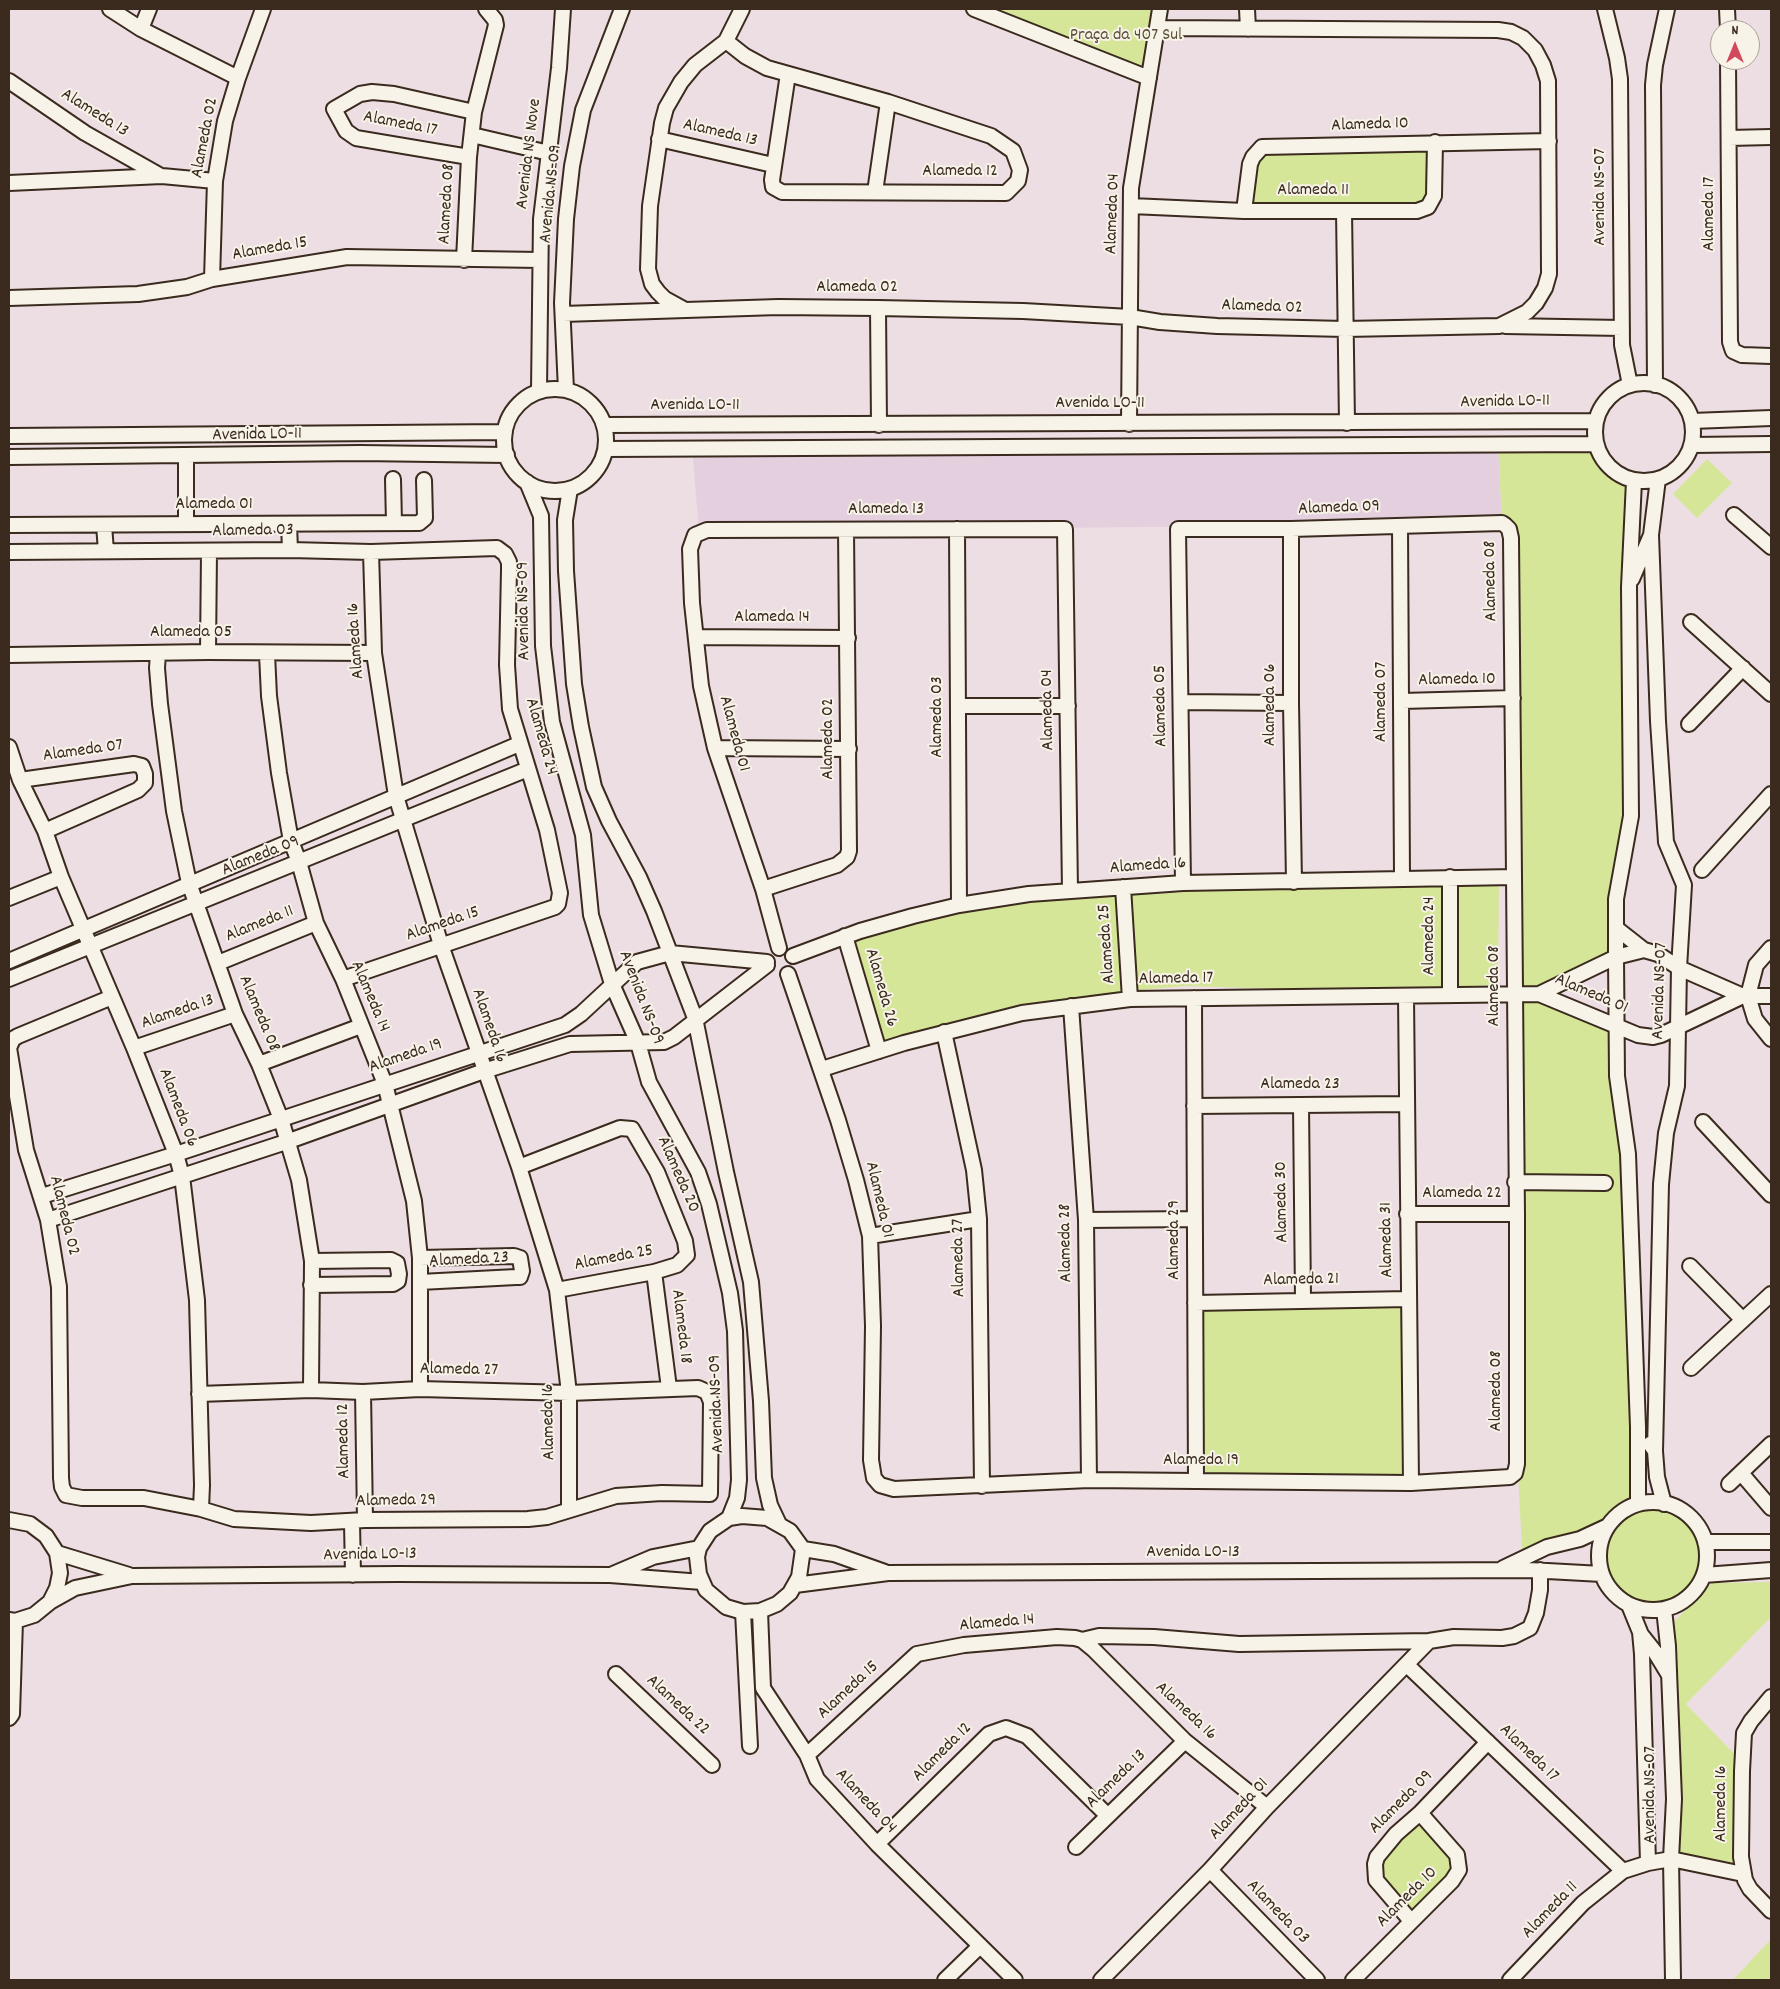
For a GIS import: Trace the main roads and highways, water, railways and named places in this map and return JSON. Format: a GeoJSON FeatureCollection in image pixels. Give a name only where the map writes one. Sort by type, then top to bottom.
{"type":"FeatureCollection","features":[{"type":"Feature","properties":{"kind":"park label","name":"Praça da 407 Sul"},"geometry":{"type":"Point","coordinates":[1126,37]}}]}
